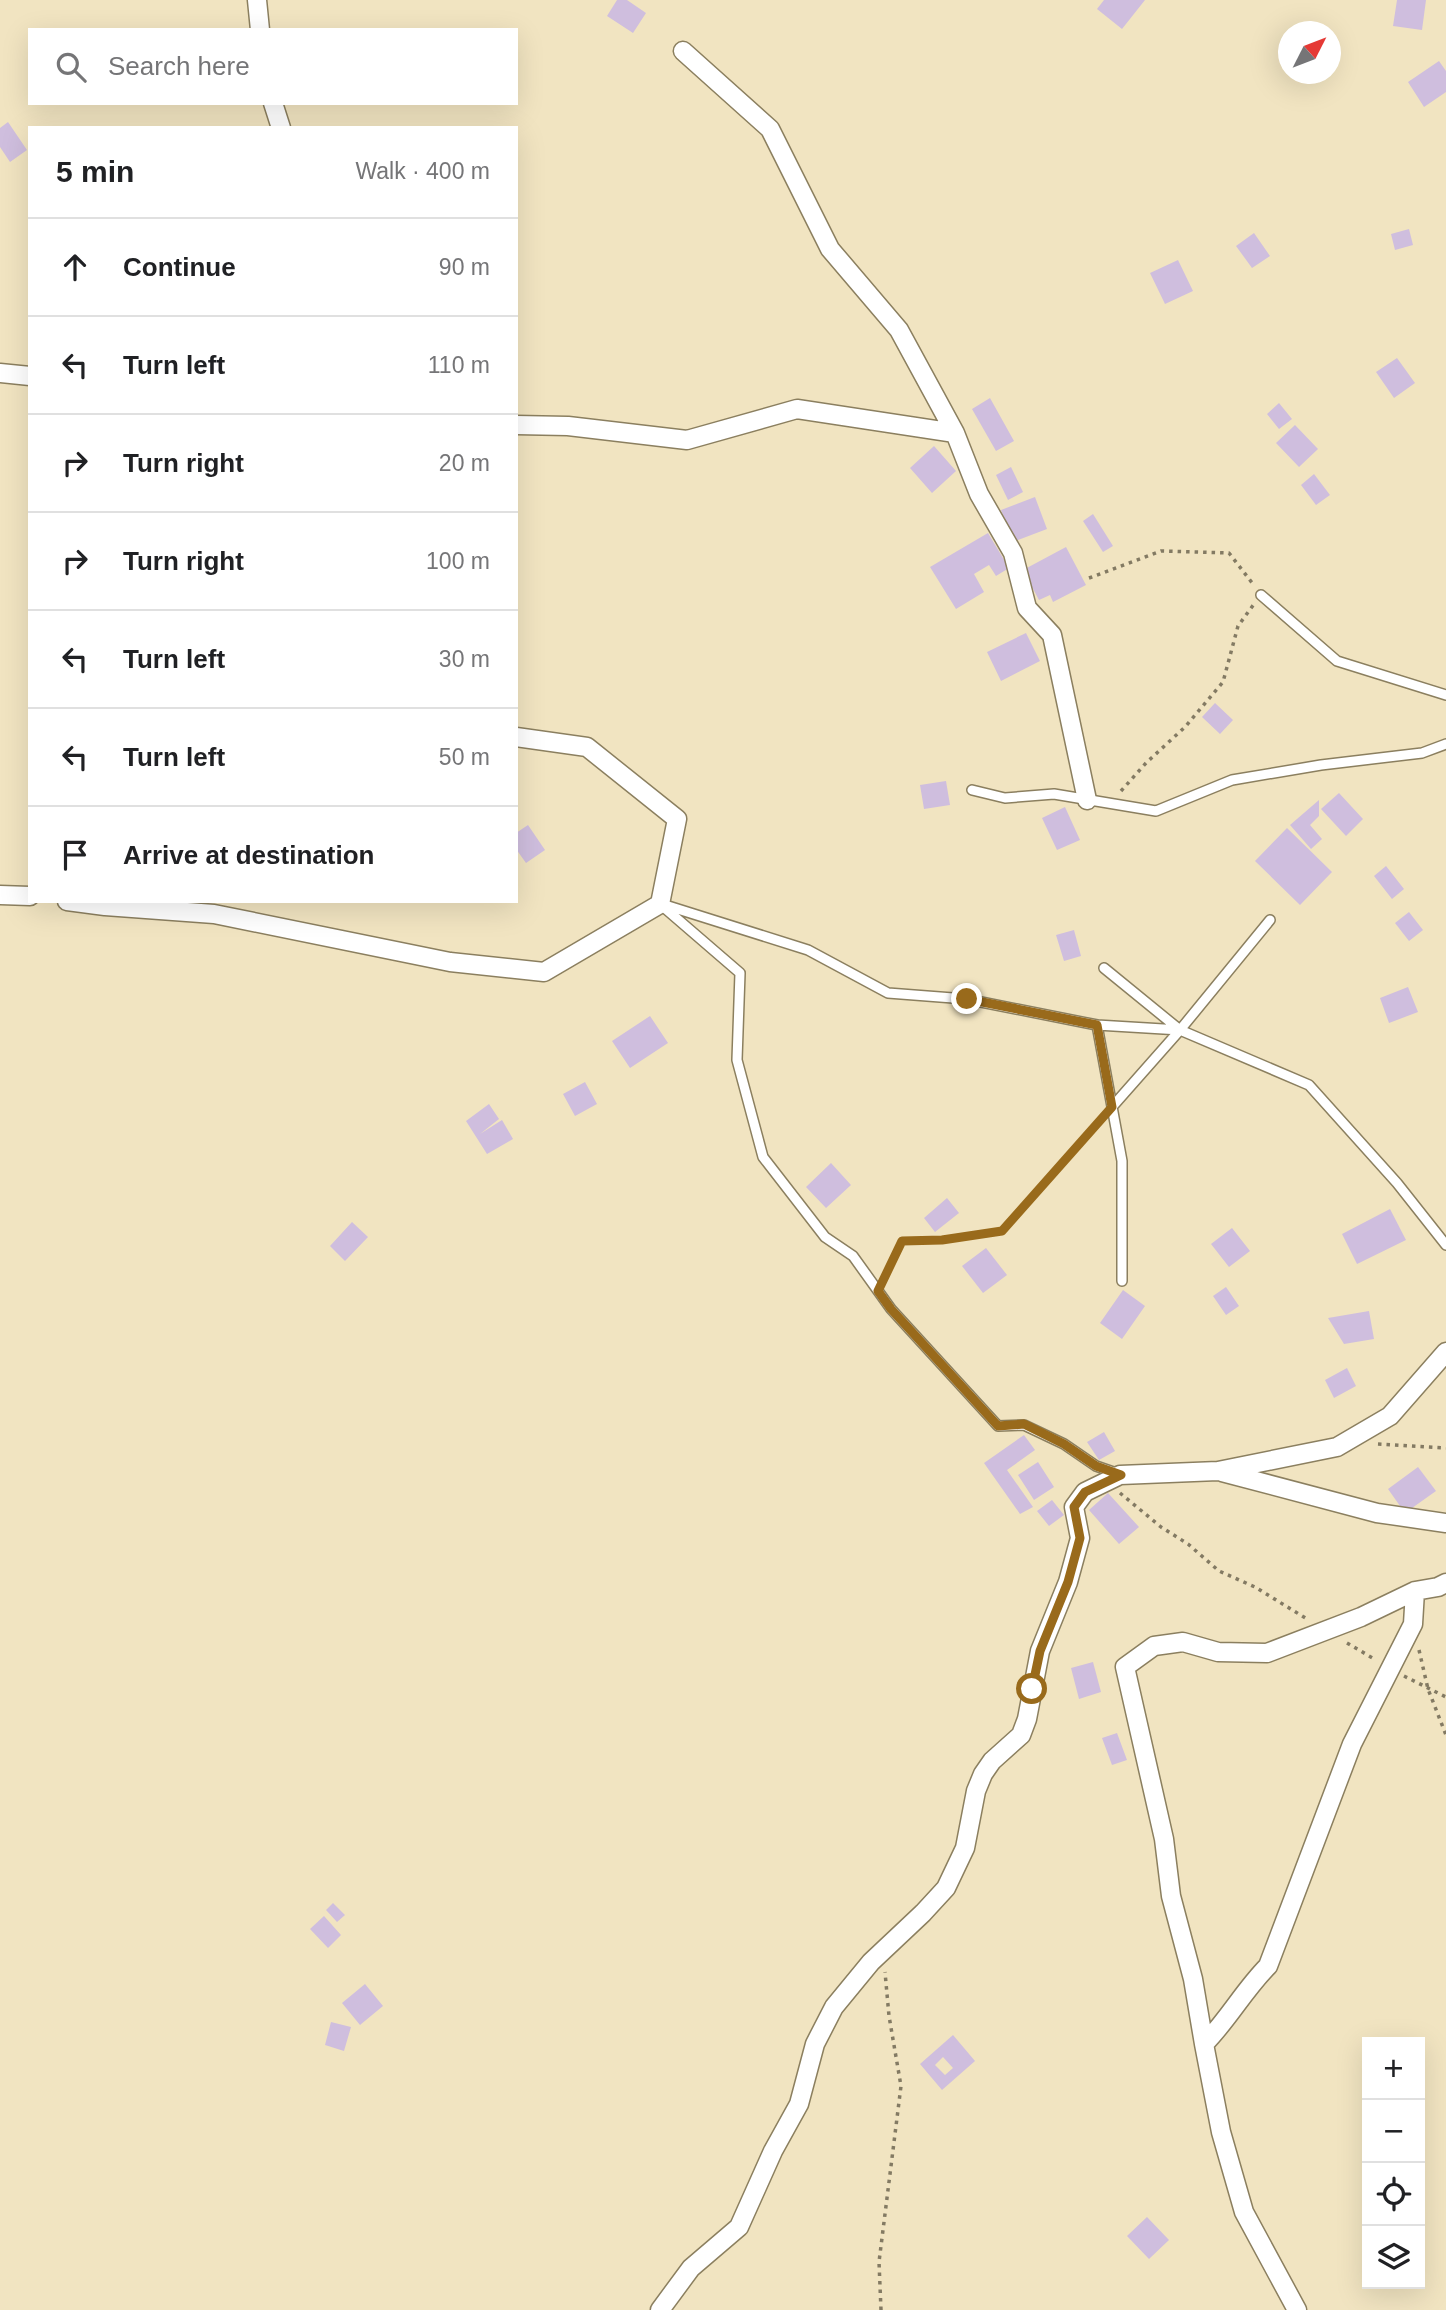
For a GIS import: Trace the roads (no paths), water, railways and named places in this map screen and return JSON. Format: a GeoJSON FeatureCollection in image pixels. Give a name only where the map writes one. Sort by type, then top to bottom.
{"type":"FeatureCollection","features":[{"type":"Feature","properties":{"kind":"street"},"geometry":{"type":"LineString","coordinates":[[257,0],[260,28]]}},
{"type":"Feature","properties":{"kind":"street"},"geometry":{"type":"LineString","coordinates":[[683,51],[770,129],[830,249],[899,330],[956,433],[979,494],[1013,553],[1027,608],[1052,635],[1087,800]]}},
{"type":"Feature","properties":{"kind":"street"},"geometry":{"type":"LineString","coordinates":[[273,105],[280,126]]}},
{"type":"Feature","properties":{"kind":"street"},"geometry":{"type":"LineString","coordinates":[[0,373],[28,376]]}},
{"type":"Feature","properties":{"kind":"street"},"geometry":{"type":"LineString","coordinates":[[518,425],[568,426],[687,439],[797,409],[956,433]]}},
{"type":"Feature","properties":{"kind":"street"},"geometry":{"type":"LineString","coordinates":[[82,903],[214,914],[450,962],[544,972],[660,904],[677,819],[587,747],[518,737]]}},
{"type":"Feature","properties":{"kind":"street"},"geometry":{"type":"LineString","coordinates":[[0,895],[28,896]]}},
{"type":"Feature","properties":{"kind":"street"},"geometry":{"type":"LineString","coordinates":[[660,2310],[691,2268],[739,2227],[773,2151],[799,2104],[815,2044],[834,2007],[851,1984],[946,1888],[965,1848],[976,1791],[983,1774],[992,1761],[1021,1735],[1027,1719],[1040,1651],[1068,1582],[1080,1538],[1074,1507],[1085,1492],[1113,1478],[1218,1471],[1337,1447],[1391,1416],[1446,1352]]}},
{"type":"Feature","properties":{"kind":"street"},"geometry":{"type":"LineString","coordinates":[[1218,1471],[1377,1513],[1446,1523]]}},
{"type":"Feature","properties":{"kind":"street"},"geometry":{"type":"LineString","coordinates":[[1297,2310],[1244,2212],[1221,2132],[1194,1979],[1171,1896],[1164,1839],[1125,1667],[1154,1646],[1183,1642],[1218,1652],[1267,1653],[1361,1617],[1415,1591],[1446,1583]]}},
{"type":"Feature","properties":{"kind":"street"},"geometry":{"type":"LineString","coordinates":[[1204,2044],[1216,2032],[1251,1983],[1268,1966],[1352,1744],[1413,1624],[1415,1591]]}},
{"type":"Feature","properties":{"kind":"lane"},"geometry":{"type":"LineString","coordinates":[[1261,595],[1337,661],[1446,695]]}},
{"type":"Feature","properties":{"kind":"lane"},"geometry":{"type":"LineString","coordinates":[[972,790],[1005,798],[1054,794],[1156,811],[1233,780],[1321,765],[1422,753],[1446,744]]}},
{"type":"Feature","properties":{"kind":"lane"},"geometry":{"type":"LineString","coordinates":[[660,904],[808,950],[888,993],[967,999],[1097,1025],[1180,1030]]}},
{"type":"Feature","properties":{"kind":"lane"},"geometry":{"type":"LineString","coordinates":[[660,904],[740,973],[737,1060],[763,1157],[825,1237],[853,1256],[891,1309],[998,1426],[1024,1424],[1064,1444],[1113,1478]]}},
{"type":"Feature","properties":{"kind":"lane"},"geometry":{"type":"LineString","coordinates":[[1112,1107],[1180,1030],[1270,920]]}},
{"type":"Feature","properties":{"kind":"lane"},"geometry":{"type":"LineString","coordinates":[[1104,968],[1180,1030],[1309,1085],[1396,1182],[1446,1245]]}},
{"type":"Feature","properties":{"kind":"lane"},"geometry":{"type":"LineString","coordinates":[[1097,1025],[1122,1161],[1122,1282]]}}]}
